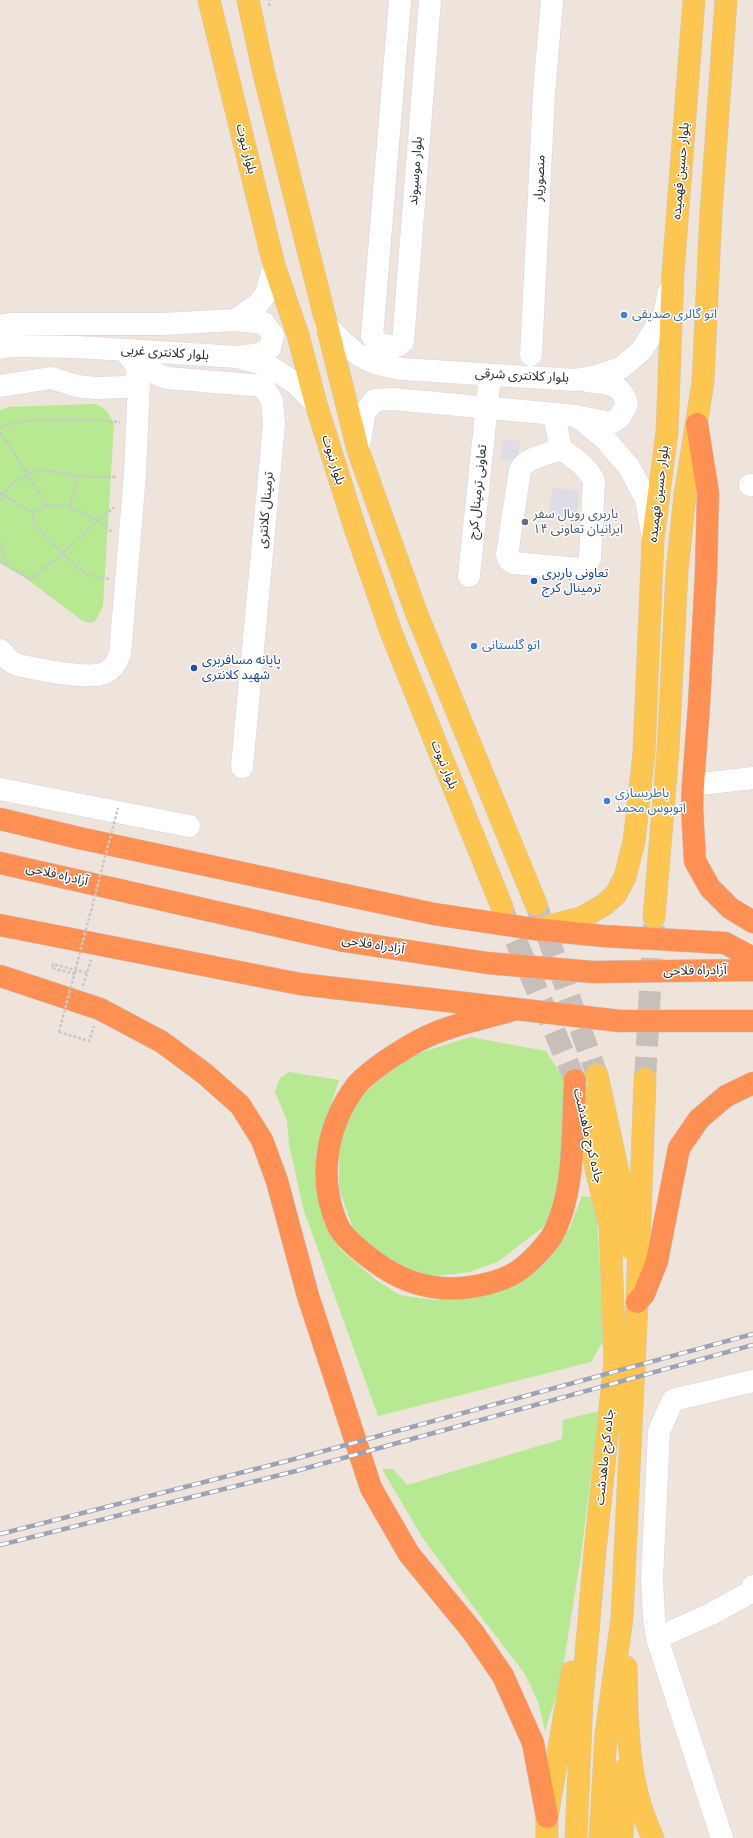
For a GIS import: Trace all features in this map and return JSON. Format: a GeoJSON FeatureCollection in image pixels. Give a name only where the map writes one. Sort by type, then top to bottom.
{"type":"FeatureCollection","features":[{"type":"Feature","properties":{"kind":"highway"},"geometry":{"type":"LineString","coordinates":[[697,424],[708,493],[702,651],[692,808],[695,861],[710,888],[730,908],[753,922]]}},
{"type":"Feature","properties":{"kind":"highway"},"geometry":{"type":"LineString","coordinates":[[0,819],[79,838],[434,914],[534,930],[603,936],[725,943],[753,958]]}},
{"type":"Feature","properties":{"kind":"highway","name":"آزادراه فلاحی"},"geometry":{"type":"LineString","coordinates":[[0,863],[344,941],[487,963],[593,972],[753,970]]}},
{"type":"Feature","properties":{"kind":"highway"},"geometry":{"type":"LineString","coordinates":[[0,925],[300,984],[521,1008],[620,1021],[753,1021]]}},
{"type":"Feature","properties":{"kind":"highway"},"geometry":{"type":"LineString","coordinates":[[0,976],[100,1009],[162,1042],[205,1074],[240,1105],[262,1140],[277,1181],[308,1296],[371,1488],[409,1554],[474,1632],[503,1676],[533,1743],[547,1817]]}},
{"type":"Feature","properties":{"kind":"highway"},"geometry":{"type":"LineString","coordinates":[[521,1008],[435,1033],[404,1050],[375,1069],[357,1085],[343,1106],[328,1147],[326,1189],[339,1227],[365,1256],[400,1278],[436,1289],[470,1288],[501,1280],[527,1266],[552,1237],[565,1204],[570,1165],[575,1080]]}},
{"type":"Feature","properties":{"kind":"highway"},"geometry":{"type":"LineString","coordinates":[[637,1302],[644,1294],[657,1261],[679,1148],[699,1119],[726,1096],[753,1083]]}},
{"type":"Feature","properties":{"kind":"main road","name":"بلوار نبوت"},"geometry":{"type":"LineString","coordinates":[[208,0],[274,265],[298,335],[316,404],[355,528],[391,632],[502,907]]}},
{"type":"Feature","properties":{"kind":"main road","name":"بلوار نبوت"},"geometry":{"type":"LineString","coordinates":[[248,0],[264,74],[325,324],[358,450],[416,612],[536,904]]}},
{"type":"Feature","properties":{"kind":"main road","name":"بلوار حسین فهمیده"},"geometry":{"type":"LineString","coordinates":[[534,930],[581,918],[604,905],[616,894],[625,877],[634,841],[644,753],[653,539],[667,432],[673,274],[694,0]]}},
{"type":"Feature","properties":{"kind":"main road","name":"بلوار حسین فهمیده"},"geometry":{"type":"LineString","coordinates":[[654,917],[668,751],[677,571],[686,495],[703,382],[711,212],[726,0]]}},
{"type":"Feature","properties":{"kind":"main road"},"geometry":{"type":"LineString","coordinates":[[597,1075],[623,1195],[632,1294],[637,1302]]}},
{"type":"Feature","properties":{"kind":"main road","name":"جاده کرج ماهدشت"},"geometry":{"type":"LineString","coordinates":[[600,1838],[606,1734],[622,1618],[646,1079]]}},
{"type":"Feature","properties":{"kind":"main road","name":"جاده کرج ماهدشت"},"geometry":{"type":"LineString","coordinates":[[575,1080],[610,1227],[615,1361],[595,1551],[582,1700],[576,1838]]}},
{"type":"Feature","properties":{"kind":"main road"},"geometry":{"type":"LineString","coordinates":[[547,1838],[547,1817],[595,1551]]}},
{"type":"Feature","properties":{"kind":"main road"},"geometry":{"type":"LineString","coordinates":[[622,1618],[626,1662],[628,1732],[632,1778],[653,1838]]}},
{"type":"Feature","properties":{"kind":"main road"},"geometry":{"type":"LineString","coordinates":[[622,1838],[628,1732]]}},
{"type":"Feature","properties":{"kind":"street","name":"بلوار موسیوند"},"geometry":{"type":"LineString","coordinates":[[400,0],[372,336],[377,342],[384,345],[399,345],[403,342],[430,0]]}},
{"type":"Feature","properties":{"kind":"street","name":"منصوریار"},"geometry":{"type":"LineString","coordinates":[[531,355],[544,93],[552,0]]}},
{"type":"Feature","properties":{"kind":"street"},"geometry":{"type":"LineString","coordinates":[[235,320],[258,304],[266,294],[274,265]]}},
{"type":"Feature","properties":{"kind":"street","name":"بلوار کلانتری شرقی"},"geometry":{"type":"LineString","coordinates":[[325,324],[349,349],[363,359],[382,366],[402,369],[575,380],[622,368],[642,350],[664,314],[673,274]]}},
{"type":"Feature","properties":{"kind":"street","name":"بلوار کلانتری غربی"},"geometry":{"type":"LineString","coordinates":[[0,326],[11,324],[162,324],[235,320],[264,323],[273,335],[270,348],[260,354],[237,358],[133,366],[13,346],[0,348]]}},
{"type":"Feature","properties":{"kind":"street","name":"بلوار کلانتری غربی"},"geometry":{"type":"LineString","coordinates":[[237,358],[269,366],[294,383],[316,404]]}},
{"type":"Feature","properties":{"kind":"street"},"geometry":{"type":"LineString","coordinates":[[0,386],[51,378],[77,386],[96,388],[125,387],[133,366]]}},
{"type":"Feature","properties":{"kind":"street"},"geometry":{"type":"LineString","coordinates":[[0,650],[10,662],[18,665],[91,676],[105,673],[118,660],[120,654],[135,474],[133,366]]}},
{"type":"Feature","properties":{"kind":"street","name":"ترمینال کلانتری"},"geometry":{"type":"LineString","coordinates":[[133,366],[167,378],[264,386],[272,401],[274,424],[242,767]]}},
{"type":"Feature","properties":{"kind":"street","name":"تعاونی ترمینال کرج"},"geometry":{"type":"LineString","coordinates":[[469,576],[488,409],[490,375]]}},
{"type":"Feature","properties":{"kind":"street"},"geometry":{"type":"LineString","coordinates":[[358,450],[365,412],[375,400],[393,400],[577,416],[610,423],[620,417],[627,404],[624,395],[614,384],[575,380]]}},
{"type":"Feature","properties":{"kind":"street"},"geometry":{"type":"LineString","coordinates":[[554,415],[562,449],[585,468],[591,474],[594,481],[590,558],[586,566],[580,569],[514,563],[509,560],[507,555],[522,465],[528,461],[562,449]]}},
{"type":"Feature","properties":{"kind":"street"},"geometry":{"type":"LineString","coordinates":[[577,416],[605,439],[629,467],[646,500],[653,539]]}},
{"type":"Feature","properties":{"kind":"street"},"geometry":{"type":"LineString","coordinates":[[693,785],[753,778]]}},
{"type":"Feature","properties":{"kind":"street"},"geometry":{"type":"LineString","coordinates":[[0,789],[189,826]]}},
{"type":"Feature","properties":{"kind":"street"},"geometry":{"type":"LineString","coordinates":[[722,1838],[657,1638],[652,1579],[659,1432],[672,1400],[753,1381]]}},
{"type":"Feature","properties":{"kind":"street"},"geometry":{"type":"LineString","coordinates":[[657,1638],[711,1614],[751,1592],[753,1586]]}},
{"type":"Feature","properties":{"kind":"path"},"geometry":{"type":"LineString","coordinates":[[0,428],[7,424],[27,421],[87,420],[126,422]]}},
{"type":"Feature","properties":{"kind":"path"},"geometry":{"type":"LineString","coordinates":[[0,432],[28,474],[47,507]]}},
{"type":"Feature","properties":{"kind":"path"},"geometry":{"type":"LineString","coordinates":[[0,502],[1,494],[12,484],[28,474],[42,471],[77,476],[123,477]]}},
{"type":"Feature","properties":{"kind":"path"},"geometry":{"type":"LineString","coordinates":[[70,507],[77,476]]}},
{"type":"Feature","properties":{"kind":"path"},"geometry":{"type":"LineString","coordinates":[[1,494],[34,513]]}},
{"type":"Feature","properties":{"kind":"path"},"geometry":{"type":"LineString","coordinates":[[0,561],[31,579],[62,554],[115,506]]}},
{"type":"Feature","properties":{"kind":"path"},"geometry":{"type":"LineString","coordinates":[[112,577],[109,579],[88,575],[75,567],[34,526],[34,513],[47,507],[70,507],[98,521],[117,536]]}},
{"type":"Feature","properties":{"kind":"path"},"geometry":{"type":"LineString","coordinates":[[0,542],[6,565]]}},
{"type":"Feature","properties":{"kind":"path"},"geometry":{"type":"LineString","coordinates":[[89,1041],[59,1032],[118,808]]}},
{"type":"Feature","properties":{"kind":"path"},"geometry":{"type":"LineString","coordinates":[[79,1002],[97,943]]}},
{"type":"Feature","properties":{"kind":"path"},"geometry":{"type":"LineString","coordinates":[[75,974],[52,968],[53,964],[87,973]]}},
{"type":"Feature","properties":{"kind":"shaded area"},"geometry":{"type":"Polygon","coordinates":[[[503,440],[520,441],[517,461],[501,460],[503,440]]]}},
{"type":"Feature","properties":{"kind":"shaded area"},"geometry":{"type":"Polygon","coordinates":[[[552,488],[579,490],[577,518],[549,516],[552,488]]]}},
{"type":"Feature","properties":{"kind":"green space"},"geometry":{"type":"Polygon","coordinates":[[[99,405],[105,410],[114,424],[103,606],[96,620],[91,623],[83,621],[24,577],[0,563],[0,410],[8,407],[99,405]]]}},
{"type":"Feature","properties":{"kind":"green space"},"geometry":{"type":"Polygon","coordinates":[[[470,1037],[546,1051],[563,1078],[564,1149],[558,1209],[542,1228],[499,1261],[470,1272],[427,1277],[372,1252],[353,1228],[339,1189],[339,1143],[352,1105],[401,1059],[470,1037]]]}},
{"type":"Feature","properties":{"kind":"green space"},"geometry":{"type":"Polygon","coordinates":[[[289,1072],[339,1080],[318,1144],[319,1184],[327,1218],[340,1249],[376,1280],[400,1295],[434,1300],[471,1296],[539,1267],[570,1227],[582,1196],[591,1197],[597,1219],[604,1340],[591,1362],[378,1416],[304,1211],[289,1145],[287,1121],[275,1092],[280,1078],[289,1072]]]}},
{"type":"Feature","properties":{"kind":"green space"},"geometry":{"type":"Polygon","coordinates":[[[599,1411],[581,1555],[561,1680],[545,1731],[538,1702],[525,1674],[422,1537],[382,1469],[393,1469],[407,1485],[562,1439],[563,1420],[599,1411]]]}},
{"type":"Feature","properties":{"kind":"tunnel"},"geometry":{"type":"LineString","coordinates":[[536,904],[597,1075]]}},
{"type":"Feature","properties":{"kind":"tunnel"},"geometry":{"type":"LineString","coordinates":[[503,910],[575,1080]]}},
{"type":"Feature","properties":{"kind":"tunnel"},"geometry":{"type":"LineString","coordinates":[[645,1079],[654,921]]}},
{"type":"Feature","properties":{"kind":"railway"},"geometry":{"type":"LineString","coordinates":[[0,1534],[287,1461],[753,1334]]}},
{"type":"Feature","properties":{"kind":"railway"},"geometry":{"type":"LineString","coordinates":[[0,1545],[296,1471],[753,1345]]}},
{"type":"Feature","properties":{"kind":"place","name":"اتو گالری صدیقی"},"geometry":{"type":"Point","coordinates":[624,315]}},
{"type":"Feature","properties":{"kind":"place","name":"باربری رویال سفر ایرانیان تعاونی ۱۴"},"geometry":{"type":"Point","coordinates":[525,522]}},
{"type":"Feature","properties":{"kind":"place","name":"تعاونی باربری ترمینال کرج"},"geometry":{"type":"Point","coordinates":[534,581]}},
{"type":"Feature","properties":{"kind":"place","name":"اتو گلستانی"},"geometry":{"type":"Point","coordinates":[474,646]}},
{"type":"Feature","properties":{"kind":"place","name":"پایانه مسافربری شهید کلانتری"},"geometry":{"type":"Point","coordinates":[194,668]}},
{"type":"Feature","properties":{"kind":"place","name":"باطریسازی اتوبوس محمد"},"geometry":{"type":"Point","coordinates":[607,801]}}]}
